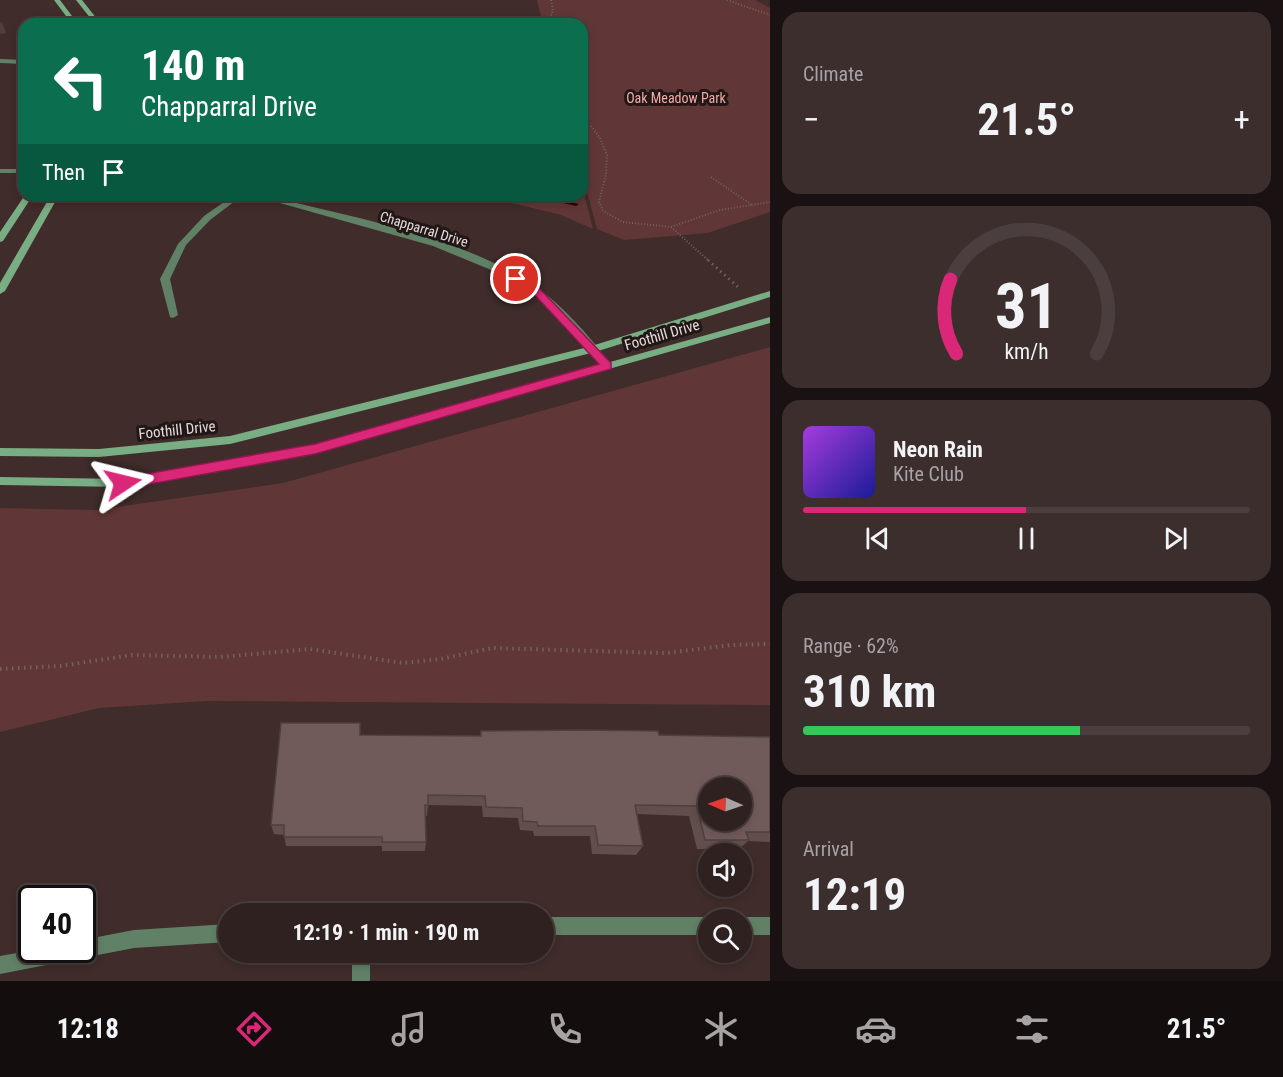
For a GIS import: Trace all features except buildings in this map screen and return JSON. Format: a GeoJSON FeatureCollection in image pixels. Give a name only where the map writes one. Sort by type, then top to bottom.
{"type":"FeatureCollection","features":[{"type":"Feature","properties":{"kind":"street"},"geometry":{"type":"LineString","coordinates":[[57,0],[70,18]]}},
{"type":"Feature","properties":{"kind":"street"},"geometry":{"type":"LineString","coordinates":[[79,0],[93,18]]}},
{"type":"Feature","properties":{"kind":"street"},"geometry":{"type":"LineString","coordinates":[[0,62],[18,62]]}},
{"type":"Feature","properties":{"kind":"street"},"geometry":{"type":"LineString","coordinates":[[0,171],[18,171]]}},
{"type":"Feature","properties":{"kind":"street"},"geometry":{"type":"LineString","coordinates":[[0,239],[25,201]]}},
{"type":"Feature","properties":{"kind":"street"},"geometry":{"type":"LineString","coordinates":[[0,291],[52,201]]}},
{"type":"Feature","properties":{"kind":"street"},"geometry":{"type":"LineString","coordinates":[[173,315],[165,279],[182,244],[207,218],[231,201]]}},
{"type":"Feature","properties":{"kind":"street","name":"Chapparral Drive"},"geometry":{"type":"LineString","coordinates":[[277,201],[442,246],[496,267],[537,291],[607,366]]}},
{"type":"Feature","properties":{"kind":"street","name":"Foothill Drive"},"geometry":{"type":"LineString","coordinates":[[0,452],[99,453],[230,440],[591,350],[770,294]]}},
{"type":"Feature","properties":{"kind":"street","name":"Foothill Drive"},"geometry":{"type":"LineString","coordinates":[[0,481],[123,483],[304,451],[770,320]]}},
{"type":"Feature","properties":{"kind":"street"},"geometry":{"type":"LineString","coordinates":[[554,926],[698,926]]}},
{"type":"Feature","properties":{"kind":"street"},"geometry":{"type":"LineString","coordinates":[[752,926],[770,926]]}},
{"type":"Feature","properties":{"kind":"street"},"geometry":{"type":"LineString","coordinates":[[96,946],[134,939],[218,934]]}},
{"type":"Feature","properties":{"kind":"street"},"geometry":{"type":"LineString","coordinates":[[0,965],[18,961]]}},
{"type":"Feature","properties":{"kind":"street"},"geometry":{"type":"LineString","coordinates":[[361,963],[361,981]]}},
{"type":"Feature","properties":{"kind":"path"},"geometry":{"type":"LineString","coordinates":[[550,18],[553,10],[551,0]]}},
{"type":"Feature","properties":{"kind":"path"},"geometry":{"type":"LineString","coordinates":[[727,0],[770,15]]}},
{"type":"Feature","properties":{"kind":"path"},"geometry":{"type":"LineString","coordinates":[[588,123],[608,152],[609,165],[599,202],[603,211],[623,222],[671,227],[720,210],[770,202]]}},
{"type":"Feature","properties":{"kind":"path"},"geometry":{"type":"LineString","coordinates":[[711,177],[752,205]]}},
{"type":"Feature","properties":{"kind":"path"},"geometry":{"type":"LineString","coordinates":[[671,227],[751,299]]}},
{"type":"Feature","properties":{"kind":"path"},"geometry":{"type":"LineString","coordinates":[[0,669],[60,666],[126,655],[220,657],[310,649],[403,663],[441,659],[492,648],[666,653],[731,645],[770,644]]}},
{"type":"Feature","properties":{"kind":"green space","name":"Oak Meadow Park"},"geometry":{"type":"Polygon","coordinates":[[[537,0],[755,0],[770,8],[770,212],[708,233],[624,240],[597,229],[588,195],[588,18],[542,18],[537,0]]]}},
{"type":"Feature","properties":{"kind":"green space"},"geometry":{"type":"Polygon","coordinates":[[[504,201],[586,201],[593,229],[561,215],[504,201]]]}},
{"type":"Feature","properties":{"kind":"green space"},"geometry":{"type":"Polygon","coordinates":[[[770,347],[770,705],[207,701],[99,708],[0,732],[0,508],[96,510],[283,483],[770,347]]]}},
{"type":"Feature","properties":{"kind":"waterway"},"geometry":{"type":"LineString","coordinates":[[562,201],[576,204]]}},
{"type":"Feature","properties":{"kind":"route"},"geometry":{"type":"LineString","coordinates":[[123,483],[315,449],[607,366],[537,291],[516,279]]}}]}
